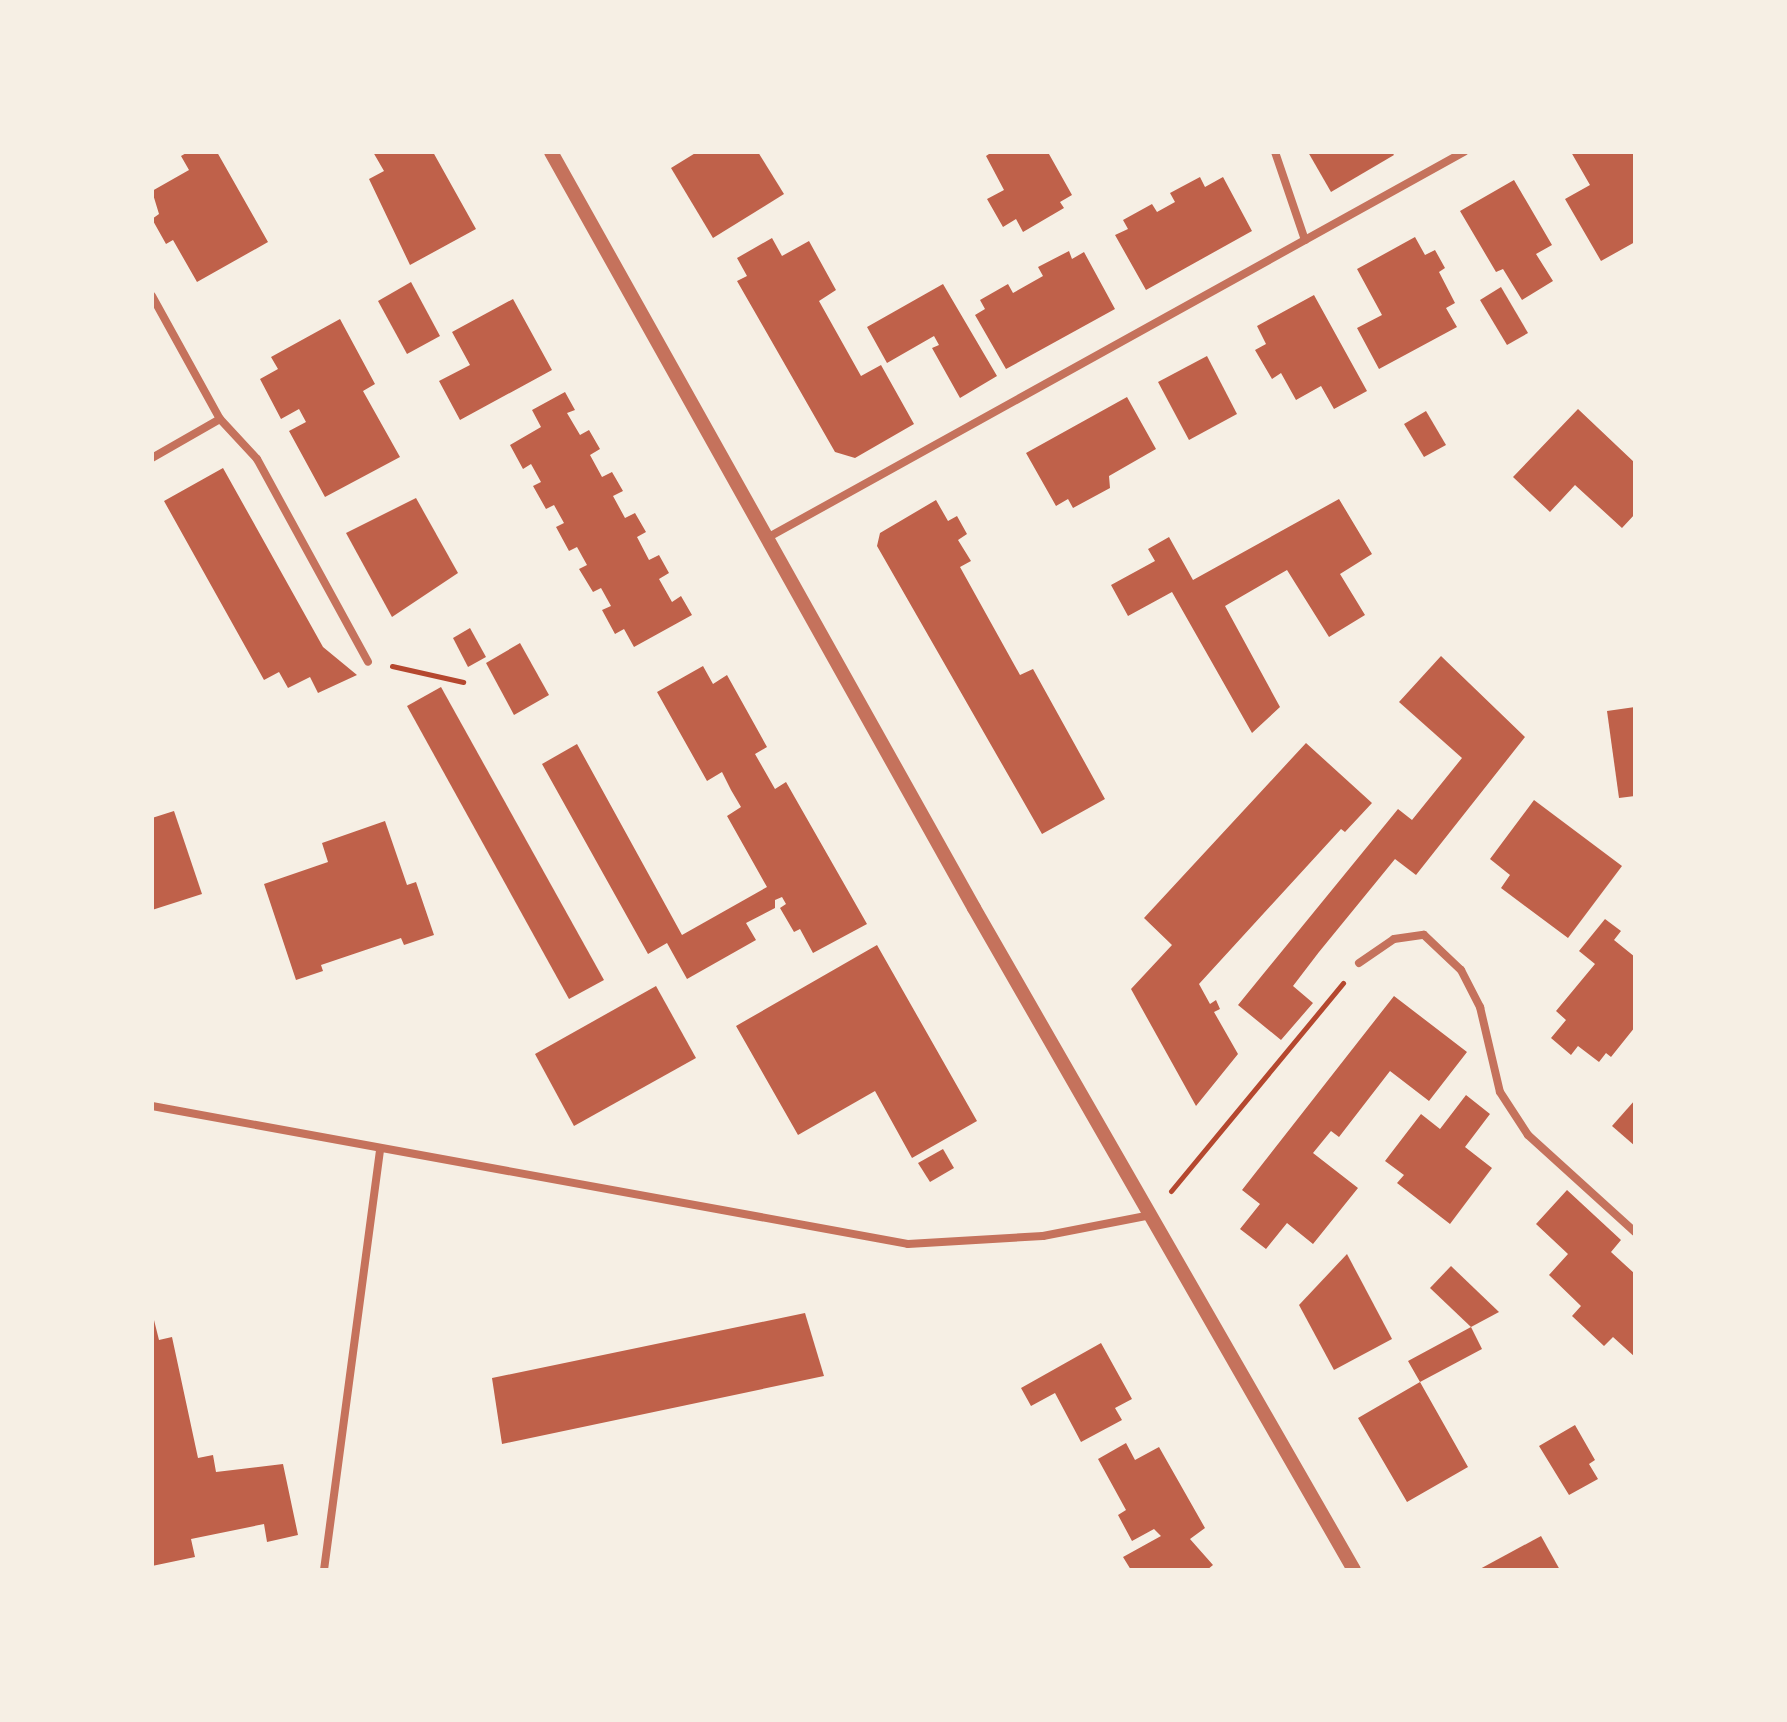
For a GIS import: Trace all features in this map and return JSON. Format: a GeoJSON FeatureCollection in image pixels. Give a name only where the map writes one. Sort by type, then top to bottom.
{"type":"FeatureCollection","features":[{"type":"Feature","properties":{"kind":"street"},"geometry":{"type":"LineString","coordinates":[[551,152],[1354,1570]]}},
{"type":"Feature","properties":{"kind":"street"},"geometry":{"type":"LineString","coordinates":[[1275,152],[1305,240]]}},
{"type":"Feature","properties":{"kind":"street"},"geometry":{"type":"LineString","coordinates":[[767,538],[1464,152]]}},
{"type":"Feature","properties":{"kind":"street"},"geometry":{"type":"LineString","coordinates":[[152,296],[220,419],[257,459],[368,662]]}},
{"type":"Feature","properties":{"kind":"street"},"geometry":{"type":"LineString","coordinates":[[152,458],[220,419]]}},
{"type":"Feature","properties":{"kind":"street"},"geometry":{"type":"LineString","coordinates":[[1359,963],[1394,939],[1424,935],[1461,970],[1480,1007],[1500,1092],[1528,1135],[1635,1232]]}},
{"type":"Feature","properties":{"kind":"street"},"geometry":{"type":"LineString","coordinates":[[152,1106],[908,1244],[1043,1236],[1151,1215]]}},
{"type":"Feature","properties":{"kind":"street"},"geometry":{"type":"LineString","coordinates":[[324,1570],[380,1150]]}},
{"type":"Feature","properties":{"kind":"path"},"geometry":{"type":"LineString","coordinates":[[368,662],[463,682]]}},
{"type":"Feature","properties":{"kind":"path"},"geometry":{"type":"LineString","coordinates":[[1151,1215],[1359,963]]}},
{"type":"Feature","properties":{"kind":"building"},"geometry":{"type":"Polygon","coordinates":[[[188,152],[217,152],[268,242],[197,282],[173,240],[166,244],[152,219],[159,214],[152,191],[189,170],[181,156],[188,152]]]}},
{"type":"Feature","properties":{"kind":"building"},"geometry":{"type":"Polygon","coordinates":[[[373,152],[433,152],[476,229],[410,265],[369,179],[384,171],[373,152]]]}},
{"type":"Feature","properties":{"kind":"building"},"geometry":{"type":"Polygon","coordinates":[[[697,152],[758,152],[784,194],[713,238],[671,168],[697,152]]]}},
{"type":"Feature","properties":{"kind":"building"},"geometry":{"type":"Polygon","coordinates":[[[992,152],[1053,152],[1049,154],[1072,195],[1060,202],[1064,208],[1023,232],[1016,219],[1003,227],[987,199],[1004,190],[986,156],[992,152]]]}},
{"type":"Feature","properties":{"kind":"building"},"geometry":{"type":"Polygon","coordinates":[[[1308,152],[1392,152],[1394,155],[1331,192],[1308,152]]]}},
{"type":"Feature","properties":{"kind":"building"},"geometry":{"type":"Polygon","coordinates":[[[1571,152],[1635,152],[1635,242],[1601,261],[1565,199],[1590,185],[1571,152]]]}},
{"type":"Feature","properties":{"kind":"building"},"geometry":{"type":"Polygon","coordinates":[[[1200,177],[1205,187],[1223,177],[1252,231],[1146,290],[1115,235],[1128,229],[1123,220],[1152,204],[1157,212],[1175,202],[1170,193],[1200,177]]]}},
{"type":"Feature","properties":{"kind":"building"},"geometry":{"type":"Polygon","coordinates":[[[1514,180],[1552,245],[1536,254],[1553,281],[1522,300],[1503,269],[1496,272],[1460,211],[1514,180]]]}},
{"type":"Feature","properties":{"kind":"building"},"geometry":{"type":"Polygon","coordinates":[[[1415,237],[1425,255],[1435,250],[1445,268],[1439,272],[1455,303],[1446,308],[1457,327],[1379,369],[1357,328],[1382,315],[1357,269],[1415,237]]]}},
{"type":"Feature","properties":{"kind":"building"},"geometry":{"type":"Polygon","coordinates":[[[772,238],[782,256],[809,241],[836,290],[819,301],[861,376],[881,365],[914,424],[855,458],[835,452],[737,281],[747,276],[737,258],[772,238]]]}},
{"type":"Feature","properties":{"kind":"building"},"geometry":{"type":"Polygon","coordinates":[[[1069,251],[1072,259],[1084,252],[1115,309],[1006,369],[975,315],[985,309],[980,300],[1008,284],[1013,293],[1043,276],[1038,267],[1069,251]]]}},
{"type":"Feature","properties":{"kind":"building"},"geometry":{"type":"Polygon","coordinates":[[[411,282],[440,336],[407,354],[378,301],[411,282]]]}},
{"type":"Feature","properties":{"kind":"building"},"geometry":{"type":"Polygon","coordinates":[[[943,284],[997,376],[960,398],[932,348],[939,345],[934,336],[887,363],[867,327],[943,284]]]}},
{"type":"Feature","properties":{"kind":"building"},"geometry":{"type":"Polygon","coordinates":[[[1501,287],[1528,333],[1507,345],[1480,300],[1501,287]]]}},
{"type":"Feature","properties":{"kind":"building"},"geometry":{"type":"Polygon","coordinates":[[[1314,295],[1367,391],[1334,409],[1321,386],[1296,400],[1281,373],[1272,379],[1255,350],[1266,344],[1257,326],[1314,295]]]}},
{"type":"Feature","properties":{"kind":"building"},"geometry":{"type":"Polygon","coordinates":[[[513,299],[552,370],[460,420],[439,381],[470,365],[452,332],[513,299]]]}},
{"type":"Feature","properties":{"kind":"building"},"geometry":{"type":"Polygon","coordinates":[[[340,319],[375,384],[363,391],[400,457],[325,497],[289,431],[306,422],[299,409],[281,419],[260,379],[278,369],[271,357],[340,319]]]}},
{"type":"Feature","properties":{"kind":"building"},"geometry":{"type":"Polygon","coordinates":[[[1207,356],[1237,414],[1189,440],[1158,382],[1207,356]]]}},
{"type":"Feature","properties":{"kind":"building"},"geometry":{"type":"Polygon","coordinates":[[[565,392],[575,410],[567,413],[580,435],[589,430],[600,449],[590,455],[602,477],[612,472],[623,491],[613,496],[625,518],[635,513],[646,532],[637,537],[649,560],[659,555],[669,573],[659,579],[672,602],[681,596],[692,615],[634,647],[624,629],[615,634],[602,610],[611,606],[601,588],[593,592],[579,569],[587,565],[577,547],[569,551],[556,527],[564,523],[554,505],[546,509],[533,486],[541,482],[531,464],[523,469],[510,445],[541,427],[532,410],[565,392]]]}},
{"type":"Feature","properties":{"kind":"building"},"geometry":{"type":"Polygon","coordinates":[[[1127,397],[1156,449],[1109,476],[1110,488],[1073,508],[1068,499],[1056,506],[1026,453],[1127,397]]]}},
{"type":"Feature","properties":{"kind":"building"},"geometry":{"type":"Polygon","coordinates":[[[1578,409],[1635,463],[1635,514],[1622,528],[1575,485],[1550,512],[1513,477],[1578,409]]]}},
{"type":"Feature","properties":{"kind":"building"},"geometry":{"type":"Polygon","coordinates":[[[1426,411],[1446,445],[1424,457],[1404,424],[1426,411]]]}},
{"type":"Feature","properties":{"kind":"building"},"geometry":{"type":"Polygon","coordinates":[[[223,468],[323,647],[357,675],[318,693],[310,677],[288,688],[279,672],[264,680],[164,501],[223,468]]]}},
{"type":"Feature","properties":{"kind":"building"},"geometry":{"type":"Polygon","coordinates":[[[416,498],[458,573],[392,617],[346,533],[416,498]]]}},
{"type":"Feature","properties":{"kind":"building"},"geometry":{"type":"Polygon","coordinates":[[[1339,499],[1372,554],[1340,574],[1365,615],[1329,637],[1287,570],[1225,606],[1280,707],[1252,733],[1172,592],[1128,616],[1111,585],[1155,561],[1148,549],[1169,537],[1193,580],[1339,499]]]}},
{"type":"Feature","properties":{"kind":"building"},"geometry":{"type":"Polygon","coordinates":[[[936,500],[948,521],[957,516],[967,534],[958,540],[971,561],[960,567],[1020,675],[1033,669],[1105,799],[1042,834],[877,546],[880,533],[936,500]]]}},
{"type":"Feature","properties":{"kind":"building"},"geometry":{"type":"Polygon","coordinates":[[[470,628],[486,657],[468,667],[453,638],[470,628]]]}},
{"type":"Feature","properties":{"kind":"building"},"geometry":{"type":"Polygon","coordinates":[[[520,643],[549,695],[514,715],[486,663],[520,643]]]}},
{"type":"Feature","properties":{"kind":"building"},"geometry":{"type":"Polygon","coordinates":[[[1441,656],[1525,737],[1416,875],[1395,859],[1319,952],[1293,986],[1313,1003],[1281,1040],[1238,1005],[1398,809],[1412,820],[1462,758],[1399,702],[1441,656]]]}},
{"type":"Feature","properties":{"kind":"building"},"geometry":{"type":"Polygon","coordinates":[[[703,666],[713,684],[727,675],[767,747],[755,754],[775,789],[786,782],[867,924],[813,953],[800,929],[794,932],[780,908],[786,904],[782,897],[775,900],[775,908],[746,923],[756,940],[687,979],[667,943],[648,954],[542,764],[577,744],[682,935],[767,887],[727,816],[741,807],[722,772],[707,781],[657,692],[703,666]]]}},
{"type":"Feature","properties":{"kind":"building"},"geometry":{"type":"Polygon","coordinates":[[[441,687],[604,980],[569,999],[407,706],[441,687]]]}},
{"type":"Feature","properties":{"kind":"building"},"geometry":{"type":"Polygon","coordinates":[[[1635,707],[1635,796],[1619,798],[1607,711],[1635,707]]]}},
{"type":"Feature","properties":{"kind":"building"},"geometry":{"type":"Polygon","coordinates":[[[1306,743],[1372,803],[1345,832],[1341,829],[1199,984],[1210,1004],[1216,1000],[1220,1009],[1214,1012],[1238,1054],[1196,1106],[1131,989],[1172,945],[1144,918],[1306,743]]]}},
{"type":"Feature","properties":{"kind":"building"},"geometry":{"type":"Polygon","coordinates":[[[1534,800],[1622,866],[1568,938],[1501,888],[1510,875],[1490,859],[1534,800]]]}},
{"type":"Feature","properties":{"kind":"building"},"geometry":{"type":"Polygon","coordinates":[[[174,811],[202,894],[152,910],[152,818],[174,811]]]}},
{"type":"Feature","properties":{"kind":"building"},"geometry":{"type":"Polygon","coordinates":[[[385,821],[407,885],[416,882],[434,935],[404,945],[401,938],[321,965],[323,971],[296,980],[264,884],[328,862],[322,843],[385,821]]]}},
{"type":"Feature","properties":{"kind":"building"},"geometry":{"type":"Polygon","coordinates":[[[1605,919],[1621,931],[1614,940],[1635,957],[1635,1027],[1611,1057],[1606,1053],[1599,1062],[1578,1046],[1571,1055],[1551,1038],[1566,1020],[1556,1011],[1595,964],[1579,951],[1605,919]]]}},
{"type":"Feature","properties":{"kind":"building"},"geometry":{"type":"Polygon","coordinates":[[[877,945],[977,1121],[912,1158],[875,1091],[798,1135],[736,1026],[877,945]]]}},
{"type":"Feature","properties":{"kind":"building"},"geometry":{"type":"Polygon","coordinates":[[[656,986],[696,1058],[574,1126],[535,1054],[656,986]]]}},
{"type":"Feature","properties":{"kind":"building"},"geometry":{"type":"Polygon","coordinates":[[[1394,996],[1467,1052],[1429,1101],[1390,1071],[1339,1137],[1331,1131],[1313,1153],[1358,1188],[1313,1244],[1287,1223],[1266,1249],[1240,1229],[1260,1204],[1242,1190],[1394,996]]]}},
{"type":"Feature","properties":{"kind":"building"},"geometry":{"type":"Polygon","coordinates":[[[1466,1095],[1490,1114],[1465,1147],[1492,1168],[1450,1224],[1397,1183],[1404,1175],[1385,1161],[1421,1114],[1440,1129],[1466,1095]]]}},
{"type":"Feature","properties":{"kind":"building"},"geometry":{"type":"Polygon","coordinates":[[[1635,1100],[1635,1146],[1612,1126],[1635,1100]]]}},
{"type":"Feature","properties":{"kind":"building"},"geometry":{"type":"Polygon","coordinates":[[[943,1149],[954,1168],[930,1182],[918,1163],[943,1149]]]}},
{"type":"Feature","properties":{"kind":"building"},"geometry":{"type":"Polygon","coordinates":[[[1567,1190],[1621,1240],[1611,1252],[1635,1274],[1635,1357],[1613,1337],[1604,1346],[1572,1316],[1581,1306],[1549,1275],[1568,1254],[1536,1224],[1567,1190]]]}},
{"type":"Feature","properties":{"kind":"building"},"geometry":{"type":"Polygon","coordinates":[[[1347,1254],[1392,1339],[1334,1370],[1299,1305],[1347,1254]]]}},
{"type":"Feature","properties":{"kind":"building"},"geometry":{"type":"Polygon","coordinates":[[[1451,1266],[1499,1312],[1471,1327],[1430,1288],[1451,1266]]]}},
{"type":"Feature","properties":{"kind":"building"},"geometry":{"type":"Polygon","coordinates":[[[152,1312],[159,1340],[172,1337],[198,1458],[213,1455],[216,1472],[283,1464],[298,1535],[267,1542],[264,1524],[191,1539],[195,1557],[152,1566],[152,1312]]]}},
{"type":"Feature","properties":{"kind":"building"},"geometry":{"type":"Polygon","coordinates":[[[805,1313],[824,1376],[502,1444],[492,1378],[805,1313]]]}},
{"type":"Feature","properties":{"kind":"building"},"geometry":{"type":"Polygon","coordinates":[[[1471,1327],[1482,1349],[1420,1382],[1408,1361],[1471,1327]]]}},
{"type":"Feature","properties":{"kind":"building"},"geometry":{"type":"Polygon","coordinates":[[[1101,1343],[1132,1399],[1115,1408],[1122,1420],[1081,1442],[1055,1393],[1031,1406],[1021,1388],[1101,1343]]]}},
{"type":"Feature","properties":{"kind":"building"},"geometry":{"type":"Polygon","coordinates":[[[1420,1382],[1468,1467],[1407,1502],[1358,1418],[1420,1382]]]}},
{"type":"Feature","properties":{"kind":"building"},"geometry":{"type":"Polygon","coordinates":[[[1575,1425],[1595,1460],[1589,1464],[1598,1479],[1569,1495],[1539,1446],[1575,1425]]]}},
{"type":"Feature","properties":{"kind":"building"},"geometry":{"type":"Polygon","coordinates":[[[1126,1443],[1135,1460],[1159,1447],[1205,1528],[1190,1539],[1213,1565],[1207,1570],[1131,1570],[1123,1557],[1161,1536],[1154,1529],[1132,1541],[1118,1515],[1126,1510],[1098,1459],[1126,1443]]]}},
{"type":"Feature","properties":{"kind":"building"},"geometry":{"type":"Polygon","coordinates":[[[1541,1536],[1560,1570],[1478,1570],[1541,1536]]]}}]}
